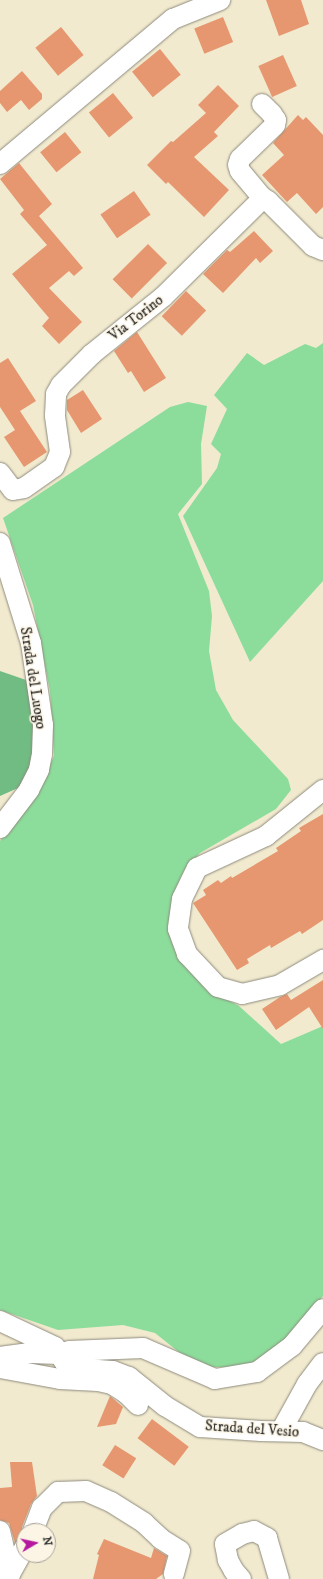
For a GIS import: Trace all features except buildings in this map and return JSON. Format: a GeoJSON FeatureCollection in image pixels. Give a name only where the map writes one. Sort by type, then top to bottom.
{"type":"FeatureCollection","features":[{"type":"Feature","properties":{"kind":"street"},"geometry":{"type":"LineString","coordinates":[[0,164],[173,20],[220,0]]}},
{"type":"Feature","properties":{"kind":"street"},"geometry":{"type":"LineString","coordinates":[[262,104],[276,120],[275,125],[240,159],[238,165],[240,171],[263,198],[268,201],[313,246],[323,250]]}},
{"type":"Feature","properties":{"kind":"street","name":"Via Torino"},"geometry":{"type":"LineString","coordinates":[[0,473],[13,490],[24,488],[54,467],[60,452],[55,415],[56,394],[61,385],[92,354],[164,297],[263,198]]}},
{"type":"Feature","properties":{"kind":"street","name":"Strada del Luogo"},"geometry":{"type":"LineString","coordinates":[[0,543],[31,643],[43,725],[42,754],[39,770],[29,790],[0,828]]}},
{"type":"Feature","properties":{"kind":"street"},"geometry":{"type":"LineString","coordinates":[[323,790],[266,836],[197,868],[182,899],[178,929],[187,954],[218,987],[242,994],[280,985],[323,960]]}},
{"type":"Feature","properties":{"kind":"street"},"geometry":{"type":"LineString","coordinates":[[0,1357],[28,1353],[60,1354],[69,1351],[143,1348],[216,1379],[257,1372],[292,1346],[323,1309]]}},
{"type":"Feature","properties":{"kind":"street"},"geometry":{"type":"LineString","coordinates":[[0,1321],[55,1347],[60,1354]]}},
{"type":"Feature","properties":{"kind":"street","name":"Strada del Vesio"},"geometry":{"type":"LineString","coordinates":[[60,1354],[68,1368],[113,1371],[129,1377],[165,1406],[200,1427],[303,1432],[323,1440]]}},
{"type":"Feature","properties":{"kind":"street"},"geometry":{"type":"LineString","coordinates":[[281,1431],[307,1384],[323,1363]]}},
{"type":"Feature","properties":{"kind":"street"},"geometry":{"type":"LineString","coordinates":[[0,1368],[60,1379],[98,1381],[112,1384],[126,1393],[138,1405]]}},
{"type":"Feature","properties":{"kind":"street"},"geometry":{"type":"LineString","coordinates":[[36,1523],[42,1508],[58,1492],[86,1491],[111,1502],[144,1523],[161,1539],[180,1551],[174,1574]]}},
{"type":"Feature","properties":{"kind":"street"},"geometry":{"type":"LineString","coordinates":[[0,1531],[9,1577]]}},
{"type":"Feature","properties":{"kind":"street"},"geometry":{"type":"LineString","coordinates":[[241,1579],[234,1571],[228,1560],[225,1544],[242,1534],[254,1531],[267,1538],[279,1579]]}},
{"type":"Feature","properties":{"kind":"street"},"geometry":{"type":"LineString","coordinates":[[9,1577],[16,1563]]}},
{"type":"Feature","properties":{"kind":"green space"},"geometry":{"type":"Polygon","coordinates":[[[323,343],[323,581],[250,662],[183,516],[217,468],[221,454],[211,444],[227,409],[214,395],[247,353],[264,365],[305,344],[316,348],[323,343]]]}},
{"type":"Feature","properties":{"kind":"green space"},"geometry":{"type":"Polygon","coordinates":[[[188,402],[207,406],[201,444],[202,484],[178,514],[209,591],[212,616],[209,651],[216,690],[233,720],[288,779],[291,790],[276,809],[200,853],[184,871],[174,896],[180,958],[204,987],[239,1006],[281,1044],[323,1026],[323,1296],[284,1345],[260,1361],[237,1367],[211,1367],[185,1357],[155,1333],[123,1325],[58,1330],[0,1310],[0,841],[36,794],[54,756],[50,691],[33,605],[3,518],[170,407],[188,402]]]}},
{"type":"Feature","properties":{"kind":"green space"},"geometry":{"type":"Polygon","coordinates":[[[0,671],[26,680],[37,725],[27,784],[0,796],[0,671]]]}}]}
